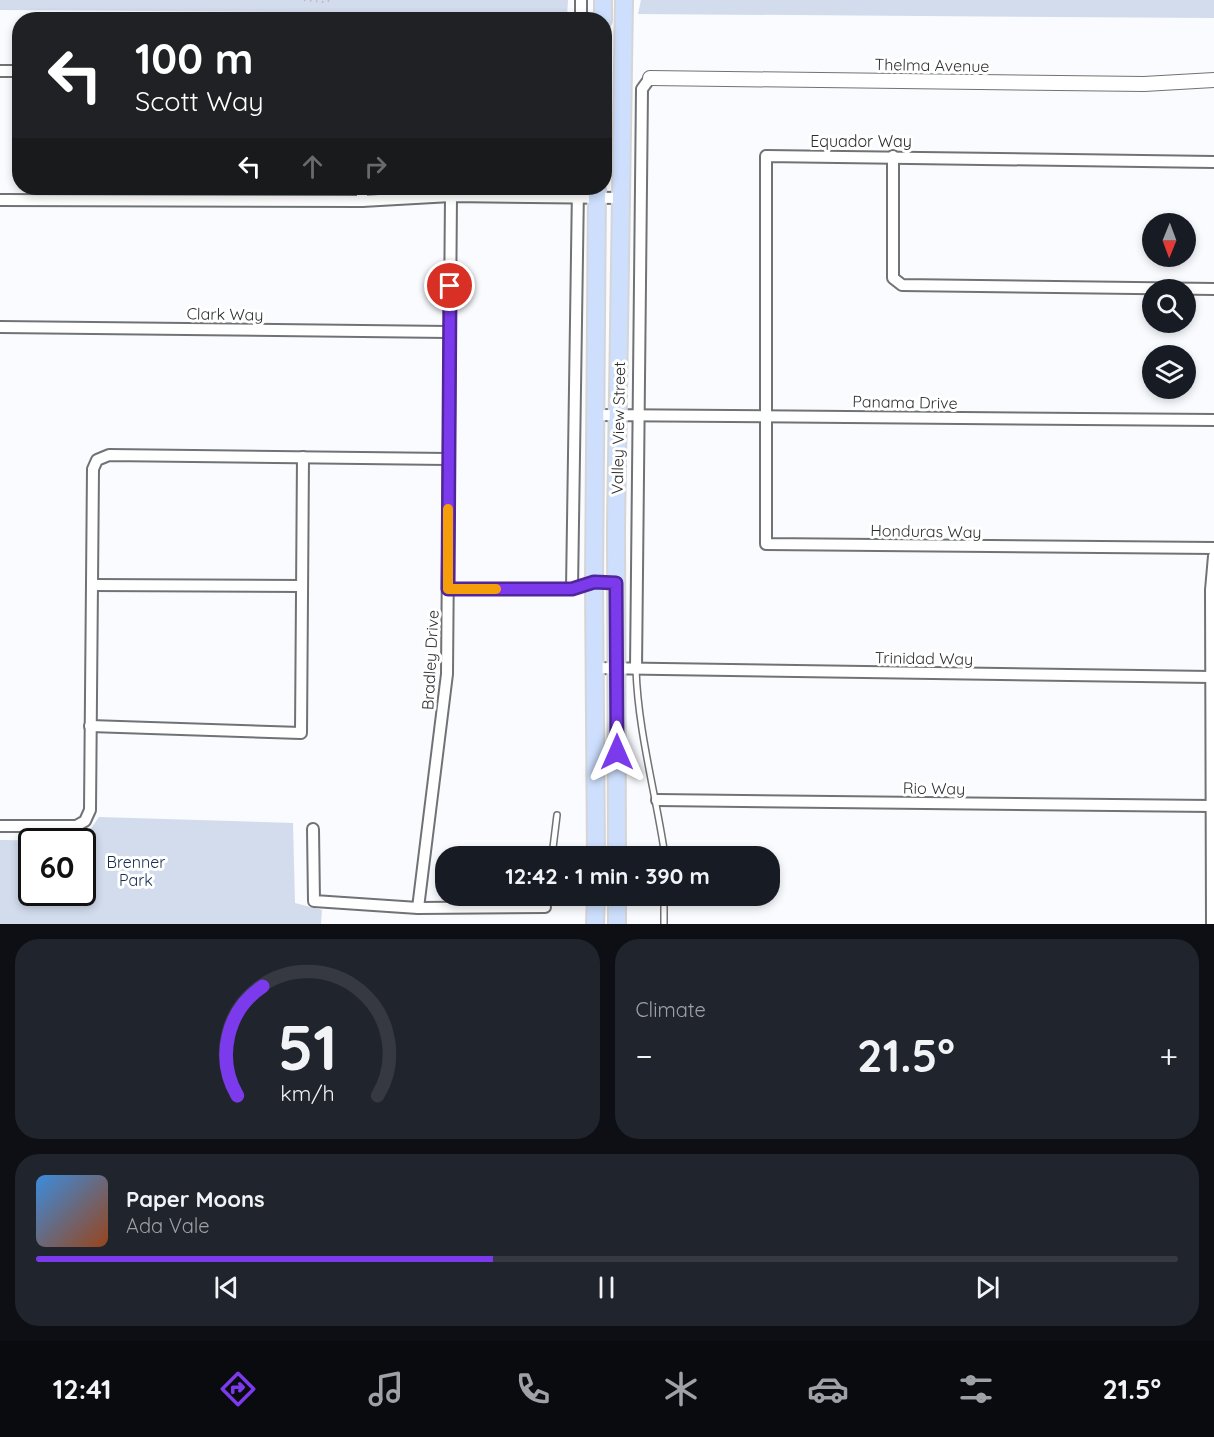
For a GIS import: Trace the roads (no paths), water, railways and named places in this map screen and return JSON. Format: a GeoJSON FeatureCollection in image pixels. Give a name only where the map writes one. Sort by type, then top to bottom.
{"type":"FeatureCollection","features":[{"type":"Feature","properties":{"kind":"main road","name":"Valley View Street"},"geometry":{"type":"LineString","coordinates":[[617,846],[616,583],[624,0]]}},
{"type":"Feature","properties":{"kind":"main road","name":"Valley View Street"},"geometry":{"type":"LineString","coordinates":[[596,846],[594,582],[597,195]]}},
{"type":"Feature","properties":{"kind":"main road"},"geometry":{"type":"LineString","coordinates":[[595,924],[596,906]]}},
{"type":"Feature","properties":{"kind":"main road"},"geometry":{"type":"LineString","coordinates":[[617,906],[617,924]]}},
{"type":"Feature","properties":{"kind":"street"},"geometry":{"type":"LineString","coordinates":[[636,669],[642,89],[650,78]]}},
{"type":"Feature","properties":{"kind":"street","name":"Thelma Avenue"},"geometry":{"type":"LineString","coordinates":[[650,78],[1144,84],[1214,80]]}},
{"type":"Feature","properties":{"kind":"street","name":"Equador Way"},"geometry":{"type":"LineString","coordinates":[[767,416],[766,156],[1214,162]]}},
{"type":"Feature","properties":{"kind":"street"},"geometry":{"type":"LineString","coordinates":[[893,156],[893,278],[903,285],[1214,289]]}},
{"type":"Feature","properties":{"kind":"street"},"geometry":{"type":"LineString","coordinates":[[362,195],[362,201]]}},
{"type":"Feature","properties":{"kind":"street"},"geometry":{"type":"LineString","coordinates":[[0,200],[362,201],[493,195]]}},
{"type":"Feature","properties":{"kind":"street"},"geometry":{"type":"LineString","coordinates":[[572,589],[578,195]]}},
{"type":"Feature","properties":{"kind":"street"},"geometry":{"type":"LineString","coordinates":[[606,195],[620,198]]}},
{"type":"Feature","properties":{"kind":"street","name":"Bradley Drive"},"geometry":{"type":"LineString","coordinates":[[418,908],[447,675],[451,196]]}},
{"type":"Feature","properties":{"kind":"street","name":"Clark Way"},"geometry":{"type":"LineString","coordinates":[[0,327],[449,332]]}},
{"type":"Feature","properties":{"kind":"street","name":"Panama Drive"},"geometry":{"type":"LineString","coordinates":[[595,415],[1214,420]]}},
{"type":"Feature","properties":{"kind":"street","name":"Honduras Way"},"geometry":{"type":"LineString","coordinates":[[767,416],[766,544],[1214,548]]}},
{"type":"Feature","properties":{"kind":"street"},"geometry":{"type":"LineString","coordinates":[[0,826],[76,826],[86,820],[90,810],[93,469],[97,460],[109,455],[448,459]]}},
{"type":"Feature","properties":{"kind":"street"},"geometry":{"type":"LineString","coordinates":[[90,726],[301,733],[303,457]]}},
{"type":"Feature","properties":{"kind":"street"},"geometry":{"type":"LineString","coordinates":[[1212,924],[1211,590],[1214,556]]}},
{"type":"Feature","properties":{"kind":"street"},"geometry":{"type":"LineString","coordinates":[[448,589],[572,589],[594,582],[616,583]]}},
{"type":"Feature","properties":{"kind":"street"},"geometry":{"type":"LineString","coordinates":[[92,585],[302,586]]}},
{"type":"Feature","properties":{"kind":"street","name":"Trinidad Way"},"geometry":{"type":"LineString","coordinates":[[595,668],[1211,677]]}},
{"type":"Feature","properties":{"kind":"street","name":"Rio Way"},"geometry":{"type":"LineString","coordinates":[[657,800],[1211,806]]}},
{"type":"Feature","properties":{"kind":"street"},"geometry":{"type":"LineString","coordinates":[[313,829],[314,901],[418,908],[545,907]]}},
{"type":"Feature","properties":{"kind":"lane"},"geometry":{"type":"LineString","coordinates":[[636,669],[637,705],[657,800],[664,846]]}},
{"type":"Feature","properties":{"kind":"lane"},"geometry":{"type":"LineString","coordinates":[[553,846],[558,815]]}},
{"type":"Feature","properties":{"kind":"lane"},"geometry":{"type":"LineString","coordinates":[[664,906],[664,924]]}},
{"type":"Feature","properties":{"kind":"park label","name":"Brenner Park"},"geometry":{"type":"Point","coordinates":[136,871]}}]}
